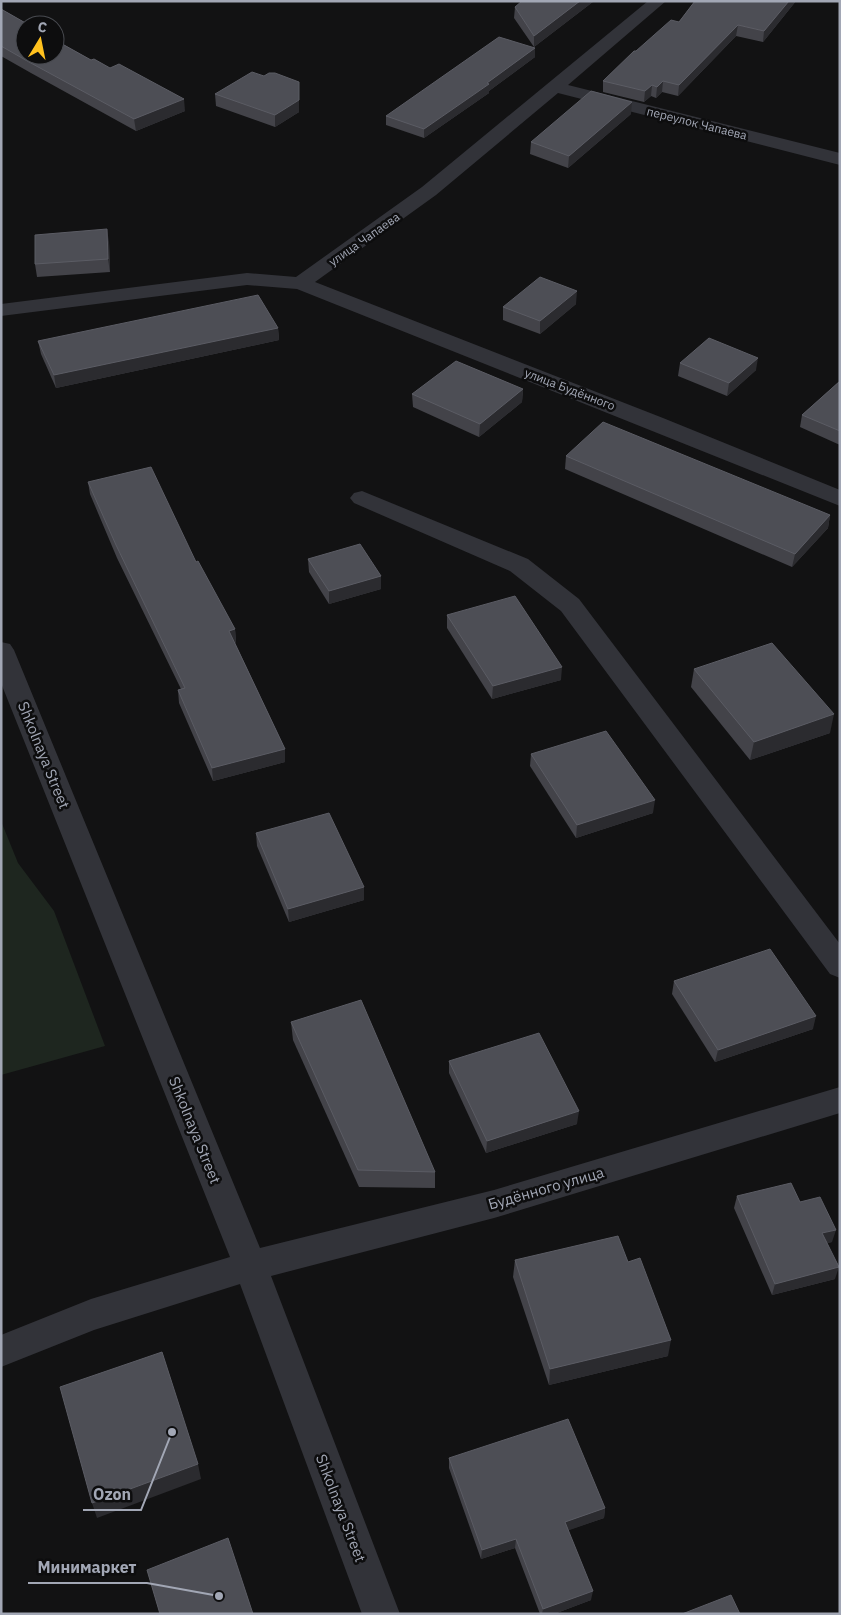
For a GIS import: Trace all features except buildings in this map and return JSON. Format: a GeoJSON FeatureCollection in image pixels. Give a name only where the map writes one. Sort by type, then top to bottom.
{"type":"FeatureCollection","features":[{"type":"Feature","properties":{"kind":"street","name":"улица Чапаева"},"geometry":{"type":"LineString","coordinates":[[300,283],[429,191],[658,1]]}},
{"type":"Feature","properties":{"kind":"street","name":"переулок Чапаева"},"geometry":{"type":"LineString","coordinates":[[555,87],[840,159]]}},
{"type":"Feature","properties":{"kind":"street"},"geometry":{"type":"LineString","coordinates":[[1,310],[247,279],[300,283]]}},
{"type":"Feature","properties":{"kind":"street","name":"улица Будённого"},"geometry":{"type":"LineString","coordinates":[[300,283],[655,423],[840,499]]}},
{"type":"Feature","properties":{"kind":"street"},"geometry":{"type":"LineString","coordinates":[[362,498],[519,565],[570,605],[840,966]]}},
{"type":"Feature","properties":{"kind":"street","name":"Shkolnaya Street"},"geometry":{"type":"LineString","coordinates":[[1,650],[250,1266],[381,1614]]}},
{"type":"Feature","properties":{"kind":"street","name":"Будённого улица"},"geometry":{"type":"LineString","coordinates":[[1,1351],[91,1315],[250,1266],[494,1204],[840,1100]]}},
{"type":"Feature","properties":{"kind":"shaded area"},"geometry":{"type":"Polygon","coordinates":[[[1,821],[18,863],[54,911],[105,1046],[1,1075],[1,821]]]}},
{"type":"Feature","properties":{"kind":"place","name":"Ozon"},"geometry":{"type":"Point","coordinates":[172,1432]}},
{"type":"Feature","properties":{"kind":"place","name":"Минимаркет"},"geometry":{"type":"Point","coordinates":[219,1596]}}]}
